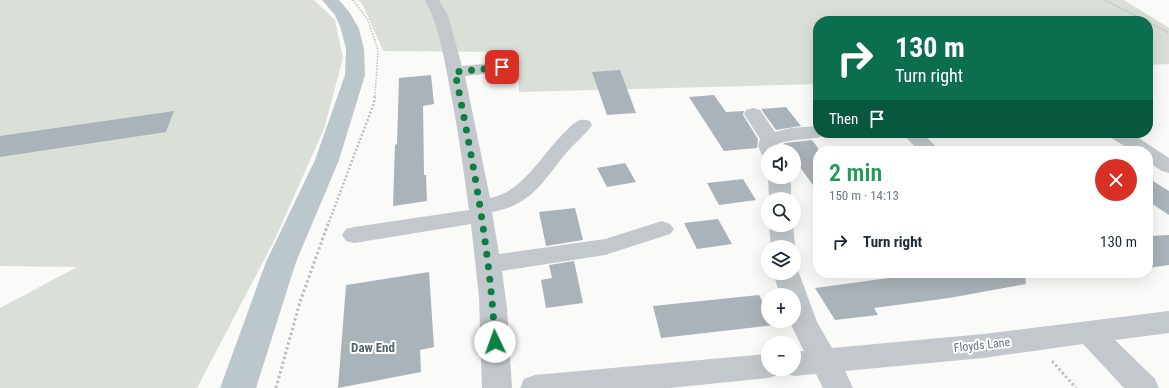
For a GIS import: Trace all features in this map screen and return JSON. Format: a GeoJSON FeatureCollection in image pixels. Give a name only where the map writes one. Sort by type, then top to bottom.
{"type":"FeatureCollection","features":[{"type":"Feature","properties":{"kind":"street"},"geometry":{"type":"LineString","coordinates":[[432,0],[436,3],[441,16],[450,49],[481,211],[492,297],[497,388]]}},
{"type":"Feature","properties":{"kind":"street"},"geometry":{"type":"LineString","coordinates":[[455,72],[502,67]]}},
{"type":"Feature","properties":{"kind":"street"},"geometry":{"type":"LineString","coordinates":[[754,114],[769,144]]}},
{"type":"Feature","properties":{"kind":"street"},"geometry":{"type":"LineString","coordinates":[[354,235],[481,211],[503,203],[518,195],[534,180],[583,125]]}},
{"type":"Feature","properties":{"kind":"street"},"geometry":{"type":"LineString","coordinates":[[772,144],[791,134],[813,132]]}},
{"type":"Feature","properties":{"kind":"street"},"geometry":{"type":"LineString","coordinates":[[917,138],[925,146]]}},
{"type":"Feature","properties":{"kind":"street"},"geometry":{"type":"LineString","coordinates":[[1125,138],[1138,146]]}},
{"type":"Feature","properties":{"kind":"street"},"geometry":{"type":"LineString","coordinates":[[1153,151],[1169,150]]}},
{"type":"Feature","properties":{"kind":"street"},"geometry":{"type":"LineString","coordinates":[[1153,156],[1169,166]]}},
{"type":"Feature","properties":{"kind":"street"},"geometry":{"type":"LineString","coordinates":[[488,264],[605,247],[662,229]]}},
{"type":"Feature","properties":{"kind":"street"},"geometry":{"type":"LineString","coordinates":[[801,315],[838,388]]}},
{"type":"Feature","properties":{"kind":"street","name":"Floyds Lane"},"geometry":{"type":"LineString","coordinates":[[801,363],[1034,339],[1169,322]]}},
{"type":"Feature","properties":{"kind":"street"},"geometry":{"type":"LineString","coordinates":[[1089,332],[1144,388]]}},
{"type":"Feature","properties":{"kind":"street"},"geometry":{"type":"LineString","coordinates":[[535,388],[761,367]]}},
{"type":"Feature","properties":{"kind":"path"},"geometry":{"type":"LineString","coordinates":[[276,388],[300,302],[374,103],[378,50],[368,20],[354,0]]}},
{"type":"Feature","properties":{"kind":"path"},"geometry":{"type":"LineString","coordinates":[[1105,0],[1137,16]]}},
{"type":"Feature","properties":{"kind":"path"},"geometry":{"type":"LineString","coordinates":[[1153,24],[1169,33]]}},
{"type":"Feature","properties":{"kind":"path"},"geometry":{"type":"LineString","coordinates":[[1034,339],[1076,388]]}},
{"type":"Feature","properties":{"kind":"shaded area"},"geometry":{"type":"Polygon","coordinates":[[[0,0],[314,0],[335,20],[343,58],[324,129],[274,241],[197,388],[0,388],[0,308],[77,267],[0,266],[0,0]]]}},
{"type":"Feature","properties":{"kind":"shaded area"},"geometry":{"type":"Polygon","coordinates":[[[358,0],[1124,0],[1150,16],[813,16],[813,84],[519,92],[518,52],[383,51],[363,5],[358,0]]]}},
{"type":"Feature","properties":{"kind":"shaded area"},"geometry":{"type":"Polygon","coordinates":[[[1153,18],[1169,28],[1169,64],[1153,65],[1153,18]]]}},
{"type":"Feature","properties":{"kind":"building"},"geometry":{"type":"Polygon","coordinates":[[[620,70],[636,113],[607,115],[592,72],[620,70]]]}},
{"type":"Feature","properties":{"kind":"building"},"geometry":{"type":"Polygon","coordinates":[[[431,75],[434,104],[423,106],[424,175],[426,175],[427,201],[393,206],[399,78],[431,75]]]}},
{"type":"Feature","properties":{"kind":"building"},"geometry":{"type":"Polygon","coordinates":[[[714,95],[726,112],[744,111],[743,115],[758,139],[757,148],[724,151],[689,97],[714,95]]]}},
{"type":"Feature","properties":{"kind":"building"},"geometry":{"type":"Polygon","coordinates":[[[786,107],[801,126],[776,130],[761,109],[786,107]]]}},
{"type":"Feature","properties":{"kind":"building"},"geometry":{"type":"Polygon","coordinates":[[[174,111],[166,132],[0,157],[0,136],[174,111]]]}},
{"type":"Feature","properties":{"kind":"building"},"geometry":{"type":"Polygon","coordinates":[[[812,140],[816,146],[813,146],[813,185],[801,169],[801,144],[783,144],[812,140]]]}},
{"type":"Feature","properties":{"kind":"building"},"geometry":{"type":"Polygon","coordinates":[[[625,163],[636,182],[607,187],[597,168],[625,163]]]}},
{"type":"Feature","properties":{"kind":"building"},"geometry":{"type":"Polygon","coordinates":[[[743,179],[756,200],[719,205],[707,183],[743,179]]]}},
{"type":"Feature","properties":{"kind":"building"},"geometry":{"type":"Polygon","coordinates":[[[1153,181],[1169,191],[1169,215],[1153,204],[1153,181]]]}},
{"type":"Feature","properties":{"kind":"building"},"geometry":{"type":"Polygon","coordinates":[[[575,208],[583,240],[546,246],[539,212],[575,208]]]}},
{"type":"Feature","properties":{"kind":"building"},"geometry":{"type":"Polygon","coordinates":[[[718,219],[732,244],[697,249],[684,223],[718,219]]]}},
{"type":"Feature","properties":{"kind":"building"},"geometry":{"type":"Polygon","coordinates":[[[1169,235],[1169,265],[1153,267],[1153,236],[1169,235]]]}},
{"type":"Feature","properties":{"kind":"building"},"geometry":{"type":"Polygon","coordinates":[[[574,261],[583,303],[546,308],[541,280],[552,278],[549,265],[574,261]]]}},
{"type":"Feature","properties":{"kind":"building"},"geometry":{"type":"Polygon","coordinates":[[[429,272],[434,347],[420,350],[421,372],[338,388],[346,285],[429,272]]]}},
{"type":"Feature","properties":{"kind":"building"},"geometry":{"type":"Polygon","coordinates":[[[889,278],[1025,278],[1026,284],[949,298],[874,308],[878,315],[835,320],[815,288],[889,278]]]}},
{"type":"Feature","properties":{"kind":"building"},"geometry":{"type":"Polygon","coordinates":[[[759,295],[761,299],[761,327],[661,338],[653,306],[759,295]]]}},
{"type":"Feature","properties":{"kind":"waterway"},"geometry":{"type":"LineString","coordinates":[[238,388],[281,262],[327,160],[355,75],[355,49],[350,29],[342,13],[330,0]]}},
{"type":"Feature","properties":{"kind":"district","name":"Daw End"},"geometry":{"type":"Point","coordinates":[373,347]}},
{"type":"Feature","properties":{"kind":"route"},"geometry":{"type":"LineString","coordinates":[[495,342],[492,297],[477,184],[455,72],[502,67]]}}]}
